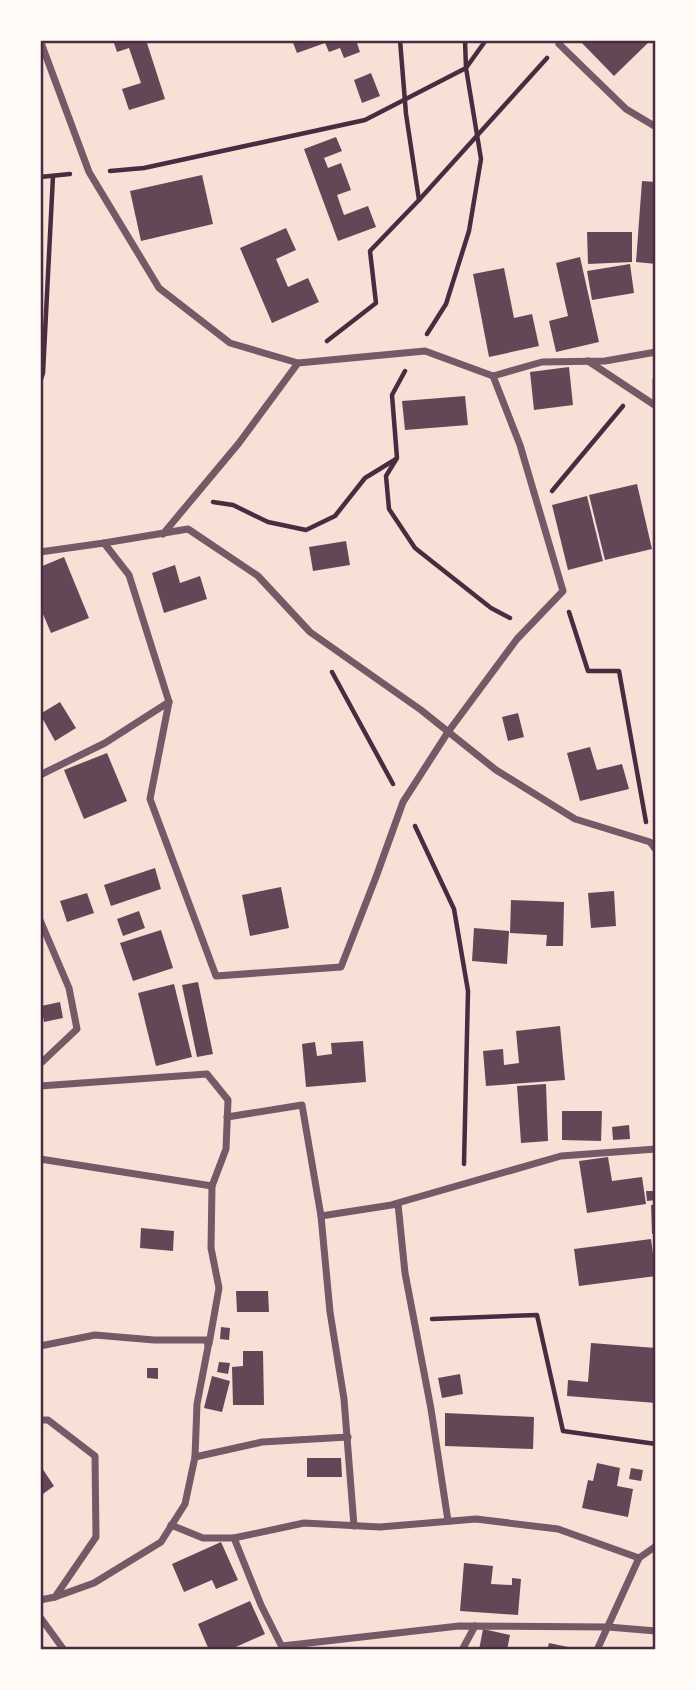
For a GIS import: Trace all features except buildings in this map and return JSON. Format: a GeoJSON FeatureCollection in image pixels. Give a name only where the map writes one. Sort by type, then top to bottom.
{"type":"FeatureCollection","features":[{"type":"Feature","properties":{"kind":"street"},"geometry":{"type":"LineString","coordinates":[[40,40],[89,173],[159,288],[230,343],[298,363],[425,351],[493,376],[542,362],[606,361],[656,352]]}},
{"type":"Feature","properties":{"kind":"street"},"geometry":{"type":"LineString","coordinates":[[559,44],[626,109],[656,127]]}},
{"type":"Feature","properties":{"kind":"street"},"geometry":{"type":"LineString","coordinates":[[588,361],[656,405]]}},
{"type":"Feature","properties":{"kind":"street"},"geometry":{"type":"LineString","coordinates":[[163,534],[239,443],[298,363]]}},
{"type":"Feature","properties":{"kind":"street"},"geometry":{"type":"LineString","coordinates":[[104,543],[129,575],[169,702],[150,799],[215,976],[341,967],[403,802],[448,732],[517,639],[563,591],[520,444],[493,376]]}},
{"type":"Feature","properties":{"kind":"street"},"geometry":{"type":"LineString","coordinates":[[656,380],[656,405]]}},
{"type":"Feature","properties":{"kind":"street"},"geometry":{"type":"LineString","coordinates":[[40,552],[188,529],[258,576],[310,632],[496,770],[575,819],[650,842],[656,850]]}},
{"type":"Feature","properties":{"kind":"street"},"geometry":{"type":"LineString","coordinates":[[40,775],[104,743],[169,702]]}},
{"type":"Feature","properties":{"kind":"street"},"geometry":{"type":"LineString","coordinates":[[40,920],[69,988],[77,1029],[40,1064]]}},
{"type":"Feature","properties":{"kind":"street"},"geometry":{"type":"LineString","coordinates":[[40,1086],[207,1074],[228,1100],[226,1149],[212,1186],[211,1248],[219,1288],[197,1404],[195,1457],[186,1504],[161,1542],[94,1583],[40,1600]]}},
{"type":"Feature","properties":{"kind":"street"},"geometry":{"type":"LineString","coordinates":[[227,1117],[302,1105],[321,1216],[330,1312],[344,1399],[354,1526]]}},
{"type":"Feature","properties":{"kind":"street"},"geometry":{"type":"LineString","coordinates":[[391,1205],[561,1156],[656,1149]]}},
{"type":"Feature","properties":{"kind":"street"},"geometry":{"type":"LineString","coordinates":[[40,1159],[212,1186]]}},
{"type":"Feature","properties":{"kind":"street"},"geometry":{"type":"LineString","coordinates":[[321,1216],[398,1204],[405,1273],[431,1409],[448,1521]]}},
{"type":"Feature","properties":{"kind":"street"},"geometry":{"type":"LineString","coordinates":[[40,1346],[95,1335],[154,1340],[206,1339],[208,1348]]}},
{"type":"Feature","properties":{"kind":"street"},"geometry":{"type":"LineString","coordinates":[[40,1420],[48,1420],[95,1456],[96,1537],[55,1597]]}},
{"type":"Feature","properties":{"kind":"street"},"geometry":{"type":"LineString","coordinates":[[195,1457],[262,1442],[348,1437]]}},
{"type":"Feature","properties":{"kind":"street"},"geometry":{"type":"LineString","coordinates":[[172,1525],[203,1538],[234,1538],[304,1523],[380,1527],[476,1519],[558,1529],[639,1558]]}},
{"type":"Feature","properties":{"kind":"street"},"geometry":{"type":"LineString","coordinates":[[234,1538],[282,1648],[459,1626],[608,1627],[656,1631]]}},
{"type":"Feature","properties":{"kind":"street"},"geometry":{"type":"LineString","coordinates":[[597,1650],[639,1558],[656,1546]]}},
{"type":"Feature","properties":{"kind":"street"},"geometry":{"type":"LineString","coordinates":[[40,1617],[64,1650]]}},
{"type":"Feature","properties":{"kind":"street"},"geometry":{"type":"LineString","coordinates":[[462,1650],[475,1626]]}},
{"type":"Feature","properties":{"kind":"path"},"geometry":{"type":"LineString","coordinates":[[400,40],[405,100],[419,200]]}},
{"type":"Feature","properties":{"kind":"path"},"geometry":{"type":"LineString","coordinates":[[465,40],[466,68],[481,159],[469,231],[446,304],[415,352],[392,395],[397,458],[386,476],[389,509],[415,548],[491,608],[514,620],[536,619]]}},
{"type":"Feature","properties":{"kind":"path"},"geometry":{"type":"LineString","coordinates":[[40,177],[144,168],[365,120],[466,68],[486,40]]}},
{"type":"Feature","properties":{"kind":"path"},"geometry":{"type":"LineString","coordinates":[[298,363],[376,303],[370,251],[559,44]]}},
{"type":"Feature","properties":{"kind":"path"},"geometry":{"type":"LineString","coordinates":[[40,382],[43,373],[53,176]]}},
{"type":"Feature","properties":{"kind":"path"},"geometry":{"type":"LineString","coordinates":[[537,508],[635,392]]}},
{"type":"Feature","properties":{"kind":"path"},"geometry":{"type":"LineString","coordinates":[[193,498],[233,505],[268,522],[306,530],[335,516],[365,478],[397,458]]}},
{"type":"Feature","properties":{"kind":"path"},"geometry":{"type":"LineString","coordinates":[[563,591],[587,671],[619,671],[650,842]]}},
{"type":"Feature","properties":{"kind":"path"},"geometry":{"type":"LineString","coordinates":[[330,668],[403,802],[454,909],[468,990],[464,1183]]}},
{"type":"Feature","properties":{"kind":"path"},"geometry":{"type":"LineString","coordinates":[[414,1320],[537,1315],[563,1431],[656,1444]]}}]}
